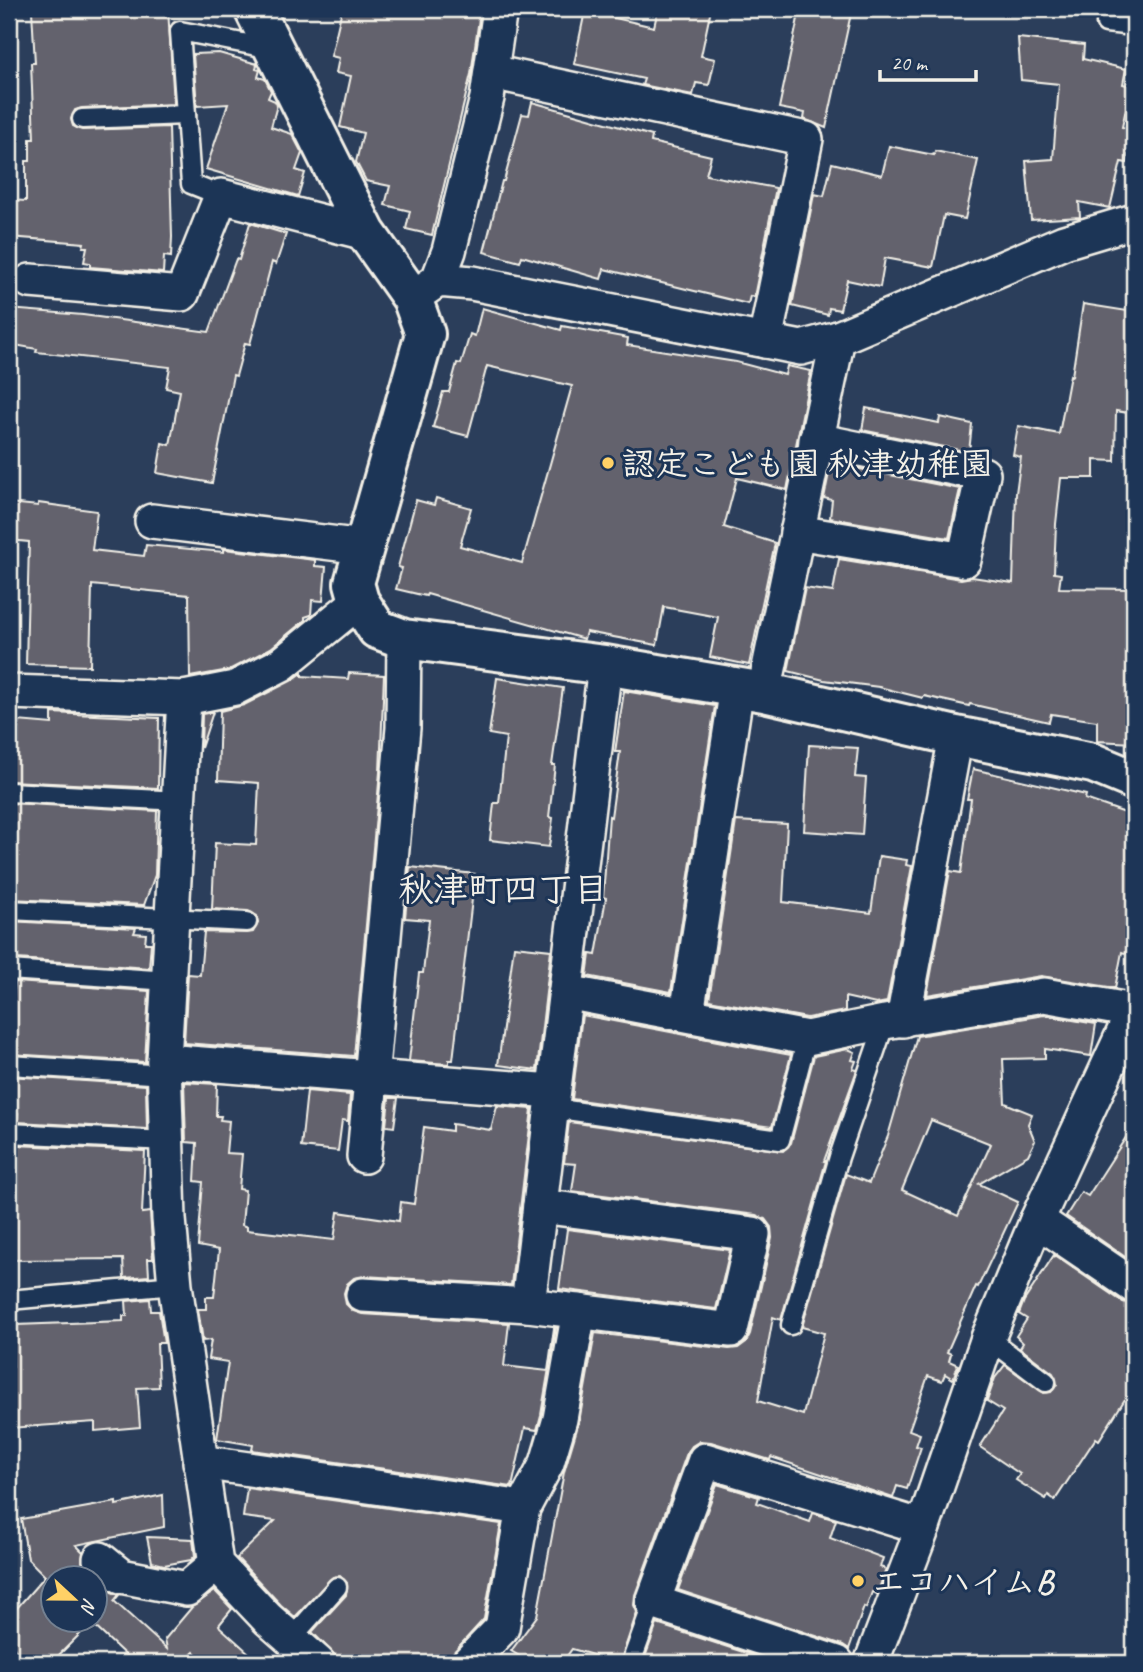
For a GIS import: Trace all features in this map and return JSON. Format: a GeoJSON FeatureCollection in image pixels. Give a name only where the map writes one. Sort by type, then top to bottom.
{"type":"FeatureCollection","features":[{"type":"Feature","properties":{"kind":"street"},"geometry":{"type":"LineString","coordinates":[[254,9],[366,233],[425,289],[486,286],[801,348],[838,338],[1064,242],[1134,221]]}},
{"type":"Feature","properties":{"kind":"street"},"geometry":{"type":"LineString","coordinates":[[500,9],[488,98],[449,251],[425,289],[425,334],[354,583],[359,601],[377,629],[404,639],[605,665],[750,690],[956,736],[1093,763],[1134,780]]}},
{"type":"Feature","properties":{"kind":"street"},"geometry":{"type":"LineString","coordinates":[[491,72],[806,139],[765,341]]}},
{"type":"Feature","properties":{"kind":"street"},"geometry":{"type":"LineString","coordinates":[[30,281],[181,294],[221,195],[366,233]]}},
{"type":"Feature","properties":{"kind":"street"},"geometry":{"type":"LineString","coordinates":[[687,1014],[750,690],[797,532],[838,338]]}},
{"type":"Feature","properties":{"kind":"street"},"geometry":{"type":"LineString","coordinates":[[797,532],[964,561],[984,474],[816,440]]}},
{"type":"Feature","properties":{"kind":"street"},"geometry":{"type":"LineString","coordinates":[[152,521],[364,547]]}},
{"type":"Feature","properties":{"kind":"street"},"geometry":{"type":"LineString","coordinates":[[9,692],[184,698],[235,688],[282,664],[359,601]]}},
{"type":"Feature","properties":{"kind":"street"},"geometry":{"type":"LineString","coordinates":[[364,1156],[403,727],[404,639]]}},
{"type":"Feature","properties":{"kind":"street"},"geometry":{"type":"LineString","coordinates":[[528,1305],[605,665]]}},
{"type":"Feature","properties":{"kind":"street"},"geometry":{"type":"LineString","coordinates":[[184,698],[164,1068],[169,1219],[175,1285],[216,1564],[290,1640],[318,1663]]}},
{"type":"Feature","properties":{"kind":"street"},"geometry":{"type":"LineString","coordinates":[[894,1021],[956,736]]}},
{"type":"Feature","properties":{"kind":"street"},"geometry":{"type":"LineString","coordinates":[[566,992],[807,1038],[1044,995],[1134,1011],[1037,1220],[988,1338],[923,1527],[871,1663]]}},
{"type":"Feature","properties":{"kind":"street"},"geometry":{"type":"LineString","coordinates":[[164,1068],[370,1077],[552,1100]]}},
{"type":"Feature","properties":{"kind":"street"},"geometry":{"type":"LineString","coordinates":[[363,1295],[528,1305],[730,1330],[753,1234],[540,1206]]}},
{"type":"Feature","properties":{"kind":"street"},"geometry":{"type":"LineString","coordinates":[[1037,1220],[1134,1286]]}},
{"type":"Feature","properties":{"kind":"street"},"geometry":{"type":"LineString","coordinates":[[468,1663],[502,1628],[523,1508],[547,1463],[560,1419],[579,1311]]}},
{"type":"Feature","properties":{"kind":"street"},"geometry":{"type":"LineString","coordinates":[[837,1663],[653,1602],[705,1460],[923,1527]]}},
{"type":"Feature","properties":{"kind":"street"},"geometry":{"type":"LineString","coordinates":[[200,1462],[523,1508]]}},
{"type":"Feature","properties":{"kind":"street"},"geometry":{"type":"LineString","coordinates":[[100,1559],[121,1576],[187,1589],[216,1564]]}},
{"type":"Feature","properties":{"kind":"lane"},"geometry":{"type":"LineString","coordinates":[[1106,23],[1134,26]]}},
{"type":"Feature","properties":{"kind":"lane"},"geometry":{"type":"LineString","coordinates":[[221,195],[191,184],[180,31],[274,49]]}},
{"type":"Feature","properties":{"kind":"lane"},"geometry":{"type":"LineString","coordinates":[[82,119],[186,115]]}},
{"type":"Feature","properties":{"kind":"lane"},"geometry":{"type":"LineString","coordinates":[[9,792],[180,801]]}},
{"type":"Feature","properties":{"kind":"lane"},"geometry":{"type":"LineString","coordinates":[[9,910],[247,922]]}},
{"type":"Feature","properties":{"kind":"lane"},"geometry":{"type":"LineString","coordinates":[[9,970],[169,981]]}},
{"type":"Feature","properties":{"kind":"lane"},"geometry":{"type":"LineString","coordinates":[[791,1325],[839,1157],[894,1021]]}},
{"type":"Feature","properties":{"kind":"lane"},"geometry":{"type":"LineString","coordinates":[[552,1100],[780,1140],[807,1038]]}},
{"type":"Feature","properties":{"kind":"lane"},"geometry":{"type":"LineString","coordinates":[[9,1065],[164,1068]]}},
{"type":"Feature","properties":{"kind":"lane"},"geometry":{"type":"LineString","coordinates":[[9,1133],[167,1141]]}},
{"type":"Feature","properties":{"kind":"lane"},"geometry":{"type":"LineString","coordinates":[[9,1300],[175,1285]]}},
{"type":"Feature","properties":{"kind":"lane"},"geometry":{"type":"LineString","coordinates":[[988,1338],[1046,1382]]}},
{"type":"Feature","properties":{"kind":"lane"},"geometry":{"type":"LineString","coordinates":[[290,1640],[337,1587]]}},
{"type":"Feature","properties":{"kind":"lane"},"geometry":{"type":"LineString","coordinates":[[631,1663],[653,1602]]}},
{"type":"Feature","properties":{"kind":"building"},"geometry":{"type":"Polygon","coordinates":[[[168,9],[174,104],[82,108],[75,110],[71,119],[73,126],[82,130],[169,127],[172,237],[171,257],[164,256],[163,273],[90,267],[90,263],[84,262],[87,247],[83,247],[84,243],[9,237],[9,200],[26,201],[26,161],[30,161],[30,139],[34,139],[31,63],[35,63],[32,11],[168,9]]]}},
{"type":"Feature","properties":{"kind":"building"},"geometry":{"type":"Polygon","coordinates":[[[342,9],[467,9],[480,12],[471,74],[432,235],[406,229],[410,211],[385,205],[390,186],[366,181],[356,162],[363,133],[340,127],[351,76],[336,73],[339,58],[331,56],[342,9]]]}},
{"type":"Feature","properties":{"kind":"building"},"geometry":{"type":"Polygon","coordinates":[[[658,9],[711,9],[701,56],[715,59],[709,85],[696,83],[693,95],[642,85],[644,79],[574,64],[585,11],[654,27],[658,9]]]}},
{"type":"Feature","properties":{"kind":"building"},"geometry":{"type":"Polygon","coordinates":[[[800,9],[852,9],[826,128],[804,119],[805,113],[779,108],[800,9]]]}},
{"type":"Feature","properties":{"kind":"building"},"geometry":{"type":"Polygon","coordinates":[[[1018,38],[1084,45],[1083,59],[1126,69],[1123,84],[1131,86],[1122,127],[1134,130],[1134,156],[1128,155],[1127,163],[1121,162],[1110,208],[1079,202],[1080,217],[1031,220],[1026,161],[1053,159],[1059,84],[1021,80],[1018,38]]]}},
{"type":"Feature","properties":{"kind":"building"},"geometry":{"type":"Polygon","coordinates":[[[219,53],[257,64],[256,69],[260,70],[258,77],[265,79],[271,91],[268,98],[277,105],[271,127],[292,134],[302,153],[296,170],[305,173],[298,196],[206,169],[228,104],[197,106],[193,54],[219,53]]]}},
{"type":"Feature","properties":{"kind":"building"},"geometry":{"type":"Polygon","coordinates":[[[532,102],[652,136],[651,142],[711,156],[706,175],[776,188],[754,297],[750,296],[748,304],[604,269],[601,279],[522,256],[520,262],[484,252],[522,114],[529,115],[532,102]]]}},
{"type":"Feature","properties":{"kind":"building"},"geometry":{"type":"Polygon","coordinates":[[[889,146],[934,155],[935,151],[978,160],[965,219],[944,215],[933,267],[885,258],[880,287],[847,280],[840,310],[829,308],[828,315],[792,306],[814,194],[824,196],[832,163],[882,175],[889,146]]]}},
{"type":"Feature","properties":{"kind":"building"},"geometry":{"type":"Polygon","coordinates":[[[250,223],[286,234],[276,264],[272,262],[250,344],[245,343],[236,376],[233,375],[212,483],[157,473],[162,443],[170,445],[180,391],[166,388],[170,367],[36,352],[37,349],[9,344],[9,309],[83,315],[209,332],[236,259],[239,260],[250,223]]]}},
{"type":"Feature","properties":{"kind":"building"},"geometry":{"type":"Polygon","coordinates":[[[1083,304],[1134,312],[1134,414],[1116,411],[1115,461],[1094,460],[1094,478],[1061,478],[1054,573],[1061,574],[1059,588],[1134,589],[1134,743],[1097,741],[1097,721],[1051,714],[1049,722],[970,704],[969,706],[924,696],[923,698],[879,687],[824,680],[788,671],[805,588],[833,592],[839,559],[961,579],[972,577],[1013,583],[1016,493],[1021,457],[1013,455],[1018,426],[1059,434],[1070,375],[1072,376],[1083,304]]]}},
{"type":"Feature","properties":{"kind":"building"},"geometry":{"type":"Polygon","coordinates":[[[482,308],[561,330],[562,326],[628,338],[627,345],[736,362],[785,375],[787,366],[811,371],[787,490],[737,478],[724,527],[775,543],[749,665],[710,657],[718,617],[664,607],[657,645],[586,632],[584,639],[427,594],[426,596],[396,589],[402,568],[398,567],[416,500],[434,505],[436,498],[471,508],[460,546],[522,563],[572,386],[487,366],[468,436],[433,427],[443,392],[449,392],[457,363],[461,364],[470,334],[475,336],[482,308]]]}},
{"type":"Feature","properties":{"kind":"building"},"geometry":{"type":"Polygon","coordinates":[[[866,408],[939,423],[940,417],[972,424],[969,452],[862,430],[866,408]]]}},
{"type":"Feature","properties":{"kind":"building"},"geometry":{"type":"Polygon","coordinates":[[[830,468],[855,471],[855,468],[960,489],[949,538],[830,518],[832,500],[824,498],[830,468]]]}},
{"type":"Feature","properties":{"kind":"building"},"geometry":{"type":"Polygon","coordinates":[[[9,503],[38,506],[38,503],[97,511],[92,550],[144,556],[146,545],[224,552],[224,549],[315,560],[315,566],[326,567],[323,601],[312,600],[311,615],[305,617],[305,620],[271,648],[229,670],[190,677],[189,595],[92,585],[90,666],[26,664],[29,542],[9,540],[9,503]]]}},
{"type":"Feature","properties":{"kind":"building"},"geometry":{"type":"Polygon","coordinates":[[[302,673],[302,676],[348,679],[349,673],[384,675],[380,772],[354,1056],[184,1043],[188,974],[200,975],[204,932],[253,932],[258,923],[257,916],[248,911],[212,909],[215,843],[256,845],[259,783],[218,780],[220,711],[244,705],[302,673]]]}},
{"type":"Feature","properties":{"kind":"building"},"geometry":{"type":"Polygon","coordinates":[[[497,678],[563,688],[552,765],[555,765],[549,817],[553,818],[549,847],[490,840],[494,803],[499,803],[506,737],[489,734],[497,678]]]}},
{"type":"Feature","properties":{"kind":"building"},"geometry":{"type":"Polygon","coordinates":[[[624,691],[715,706],[671,992],[587,976],[590,954],[596,955],[606,898],[603,897],[609,816],[611,817],[620,752],[615,752],[624,691]]]}},
{"type":"Feature","properties":{"kind":"building"},"geometry":{"type":"Polygon","coordinates":[[[213,712],[201,748],[202,714],[213,712]]]}},
{"type":"Feature","properties":{"kind":"building"},"geometry":{"type":"Polygon","coordinates":[[[52,713],[159,718],[158,788],[9,781],[10,727],[18,728],[18,721],[52,724],[52,713]]]}},
{"type":"Feature","properties":{"kind":"building"},"geometry":{"type":"Polygon","coordinates":[[[809,745],[858,748],[855,777],[866,778],[862,835],[804,831],[809,745]]]}},
{"type":"Feature","properties":{"kind":"building"},"geometry":{"type":"Polygon","coordinates":[[[973,769],[1086,795],[1085,799],[1134,816],[1134,956],[1122,952],[1115,988],[1041,976],[927,995],[950,871],[961,873],[971,799],[967,799],[973,769]]]}},
{"type":"Feature","properties":{"kind":"building"},"geometry":{"type":"Polygon","coordinates":[[[9,803],[157,811],[155,875],[144,905],[9,899],[9,803]]]}},
{"type":"Feature","properties":{"kind":"building"},"geometry":{"type":"Polygon","coordinates":[[[736,821],[787,824],[783,902],[871,913],[879,856],[907,860],[906,865],[912,866],[887,1002],[876,1004],[845,997],[845,1011],[807,1018],[709,1000],[736,821]]]}},
{"type":"Feature","properties":{"kind":"building"},"geometry":{"type":"Polygon","coordinates":[[[410,867],[475,874],[453,1060],[449,1060],[449,1064],[409,1061],[419,973],[423,973],[429,920],[405,918],[410,867]]]}},
{"type":"Feature","properties":{"kind":"building"},"geometry":{"type":"Polygon","coordinates":[[[9,921],[136,928],[134,933],[146,934],[145,943],[151,943],[149,968],[17,959],[17,955],[9,955],[9,921]]]}},
{"type":"Feature","properties":{"kind":"building"},"geometry":{"type":"Polygon","coordinates":[[[514,946],[551,950],[537,1070],[498,1065],[514,946]]]}},
{"type":"Feature","properties":{"kind":"building"},"geometry":{"type":"Polygon","coordinates":[[[15,982],[149,991],[145,1062],[9,1054],[9,1019],[15,982]]]}},
{"type":"Feature","properties":{"kind":"building"},"geometry":{"type":"Polygon","coordinates":[[[582,1015],[791,1055],[772,1127],[572,1099],[582,1015]]]}},
{"type":"Feature","properties":{"kind":"building"},"geometry":{"type":"Polygon","coordinates":[[[1044,1015],[1096,1024],[1091,1056],[1045,1049],[1045,1058],[1003,1059],[1005,1103],[1032,1114],[1028,1124],[1035,1141],[1028,1155],[979,1184],[1018,1202],[947,1352],[951,1354],[949,1361],[958,1365],[953,1379],[945,1374],[942,1381],[928,1376],[909,1430],[920,1434],[916,1446],[921,1447],[907,1489],[897,1486],[893,1498],[771,1457],[770,1460],[700,1441],[687,1453],[635,1595],[634,1605],[637,1612],[620,1663],[572,1649],[562,1663],[531,1663],[511,1651],[537,1616],[564,1472],[579,1422],[595,1333],[738,1348],[746,1342],[750,1334],[772,1238],[771,1227],[765,1219],[756,1215],[572,1191],[576,1164],[564,1163],[569,1122],[783,1151],[791,1143],[814,1056],[848,1049],[855,1052],[853,1069],[857,1070],[824,1161],[781,1320],[773,1317],[758,1401],[803,1415],[824,1333],[802,1327],[846,1174],[869,1183],[888,1136],[917,1036],[1044,1015]],[[931,1120],[902,1190],[958,1216],[991,1144],[931,1120]]]}},
{"type":"Feature","properties":{"kind":"building"},"geometry":{"type":"Polygon","coordinates":[[[9,1076],[146,1085],[147,1129],[17,1122],[18,1113],[9,1111],[9,1076]]]}},
{"type":"Feature","properties":{"kind":"building"},"geometry":{"type":"Polygon","coordinates":[[[184,1082],[217,1084],[216,1116],[221,1116],[220,1120],[229,1121],[226,1153],[242,1154],[239,1189],[245,1190],[242,1225],[247,1227],[247,1230],[334,1240],[338,1212],[399,1221],[401,1202],[414,1204],[424,1127],[452,1131],[452,1124],[491,1130],[497,1106],[532,1109],[511,1285],[364,1276],[354,1278],[347,1284],[344,1293],[346,1304],[353,1311],[362,1314],[509,1323],[504,1366],[548,1371],[556,1328],[541,1415],[537,1430],[525,1428],[512,1487],[252,1450],[253,1445],[217,1439],[228,1362],[208,1359],[211,1340],[203,1341],[198,1309],[206,1309],[206,1297],[214,1297],[219,1250],[198,1246],[203,1182],[195,1181],[197,1143],[186,1142],[184,1082]]]}},
{"type":"Feature","properties":{"kind":"building"},"geometry":{"type":"Polygon","coordinates":[[[307,1091],[350,1095],[348,1121],[342,1120],[338,1151],[301,1147],[307,1091]]]}},
{"type":"Feature","properties":{"kind":"building"},"geometry":{"type":"Polygon","coordinates":[[[389,1098],[398,1098],[394,1127],[386,1126],[389,1098]]]}},
{"type":"Feature","properties":{"kind":"building"},"geometry":{"type":"Polygon","coordinates":[[[1134,1125],[1134,1263],[1066,1216],[1081,1192],[1088,1196],[1134,1125]]]}},
{"type":"Feature","properties":{"kind":"building"},"geometry":{"type":"Polygon","coordinates":[[[15,1145],[145,1151],[142,1213],[150,1212],[153,1259],[148,1259],[149,1276],[124,1278],[123,1259],[9,1260],[9,1170],[12,1170],[15,1145]]]}},
{"type":"Feature","properties":{"kind":"building"},"geometry":{"type":"Polygon","coordinates":[[[567,1229],[730,1250],[716,1309],[559,1289],[567,1229]]]}},
{"type":"Feature","properties":{"kind":"building"},"geometry":{"type":"Polygon","coordinates":[[[1054,1255],[1123,1302],[1134,1305],[1134,1385],[1099,1440],[1096,1438],[1055,1500],[1048,1495],[1046,1499],[1016,1480],[1020,1474],[980,1447],[1003,1411],[987,1401],[995,1378],[1005,1365],[1044,1393],[1051,1392],[1057,1384],[1053,1373],[1020,1348],[1023,1343],[1016,1336],[1027,1319],[1019,1314],[1024,1301],[1054,1255]]]}},
{"type":"Feature","properties":{"kind":"building"},"geometry":{"type":"Polygon","coordinates":[[[150,1299],[151,1311],[159,1311],[164,1343],[157,1343],[159,1387],[137,1388],[140,1427],[95,1431],[95,1422],[9,1428],[9,1379],[12,1379],[13,1367],[11,1329],[16,1329],[16,1325],[123,1321],[123,1316],[127,1316],[126,1301],[150,1299]]]}},
{"type":"Feature","properties":{"kind":"building"},"geometry":{"type":"Polygon","coordinates":[[[717,1484],[759,1497],[757,1503],[810,1522],[813,1513],[836,1520],[830,1538],[883,1558],[880,1567],[886,1569],[877,1594],[872,1592],[866,1608],[864,1607],[849,1649],[678,1590],[717,1484]]]}},
{"type":"Feature","properties":{"kind":"building"},"geometry":{"type":"Polygon","coordinates":[[[247,1488],[501,1524],[484,1619],[444,1663],[343,1663],[312,1632],[346,1595],[347,1583],[340,1576],[333,1577],[295,1617],[237,1558],[275,1521],[243,1517],[247,1488]]]}},
{"type":"Feature","properties":{"kind":"building"},"geometry":{"type":"Polygon","coordinates":[[[163,1495],[164,1527],[76,1545],[83,1552],[82,1564],[38,1564],[38,1569],[28,1559],[21,1519],[116,1502],[116,1505],[163,1495]]]}},
{"type":"Feature","properties":{"kind":"building"},"geometry":{"type":"Polygon","coordinates":[[[147,1537],[193,1539],[195,1556],[191,1560],[164,1565],[152,1562],[147,1537]]]}},
{"type":"Feature","properties":{"kind":"building"},"geometry":{"type":"Polygon","coordinates":[[[38,1584],[38,1634],[80,1634],[51,1663],[24,1663],[9,1640],[9,1617],[38,1584]]]}},
{"type":"Feature","properties":{"kind":"building"},"geometry":{"type":"Polygon","coordinates":[[[108,1590],[119,1595],[114,1601],[167,1649],[165,1639],[192,1607],[215,1591],[232,1609],[220,1627],[260,1663],[206,1663],[194,1652],[183,1663],[134,1663],[103,1634],[108,1634],[108,1590]]]}},
{"type":"Feature","properties":{"kind":"building"},"geometry":{"type":"Polygon","coordinates":[[[657,1624],[777,1663],[643,1663],[657,1624]]]}},
{"type":"Feature","properties":{"kind":"place","name":"認定こども園 秋津幼稚園"},"geometry":{"type":"Point","coordinates":[608,463]}},
{"type":"Feature","properties":{"kind":"place","name":"エコハイムB"},"geometry":{"type":"Point","coordinates":[858,1581]}},
{"type":"Feature","properties":{"kind":"district","name":"秋津町四丁目"},"geometry":{"type":"Point","coordinates":[503,889]}}]}
